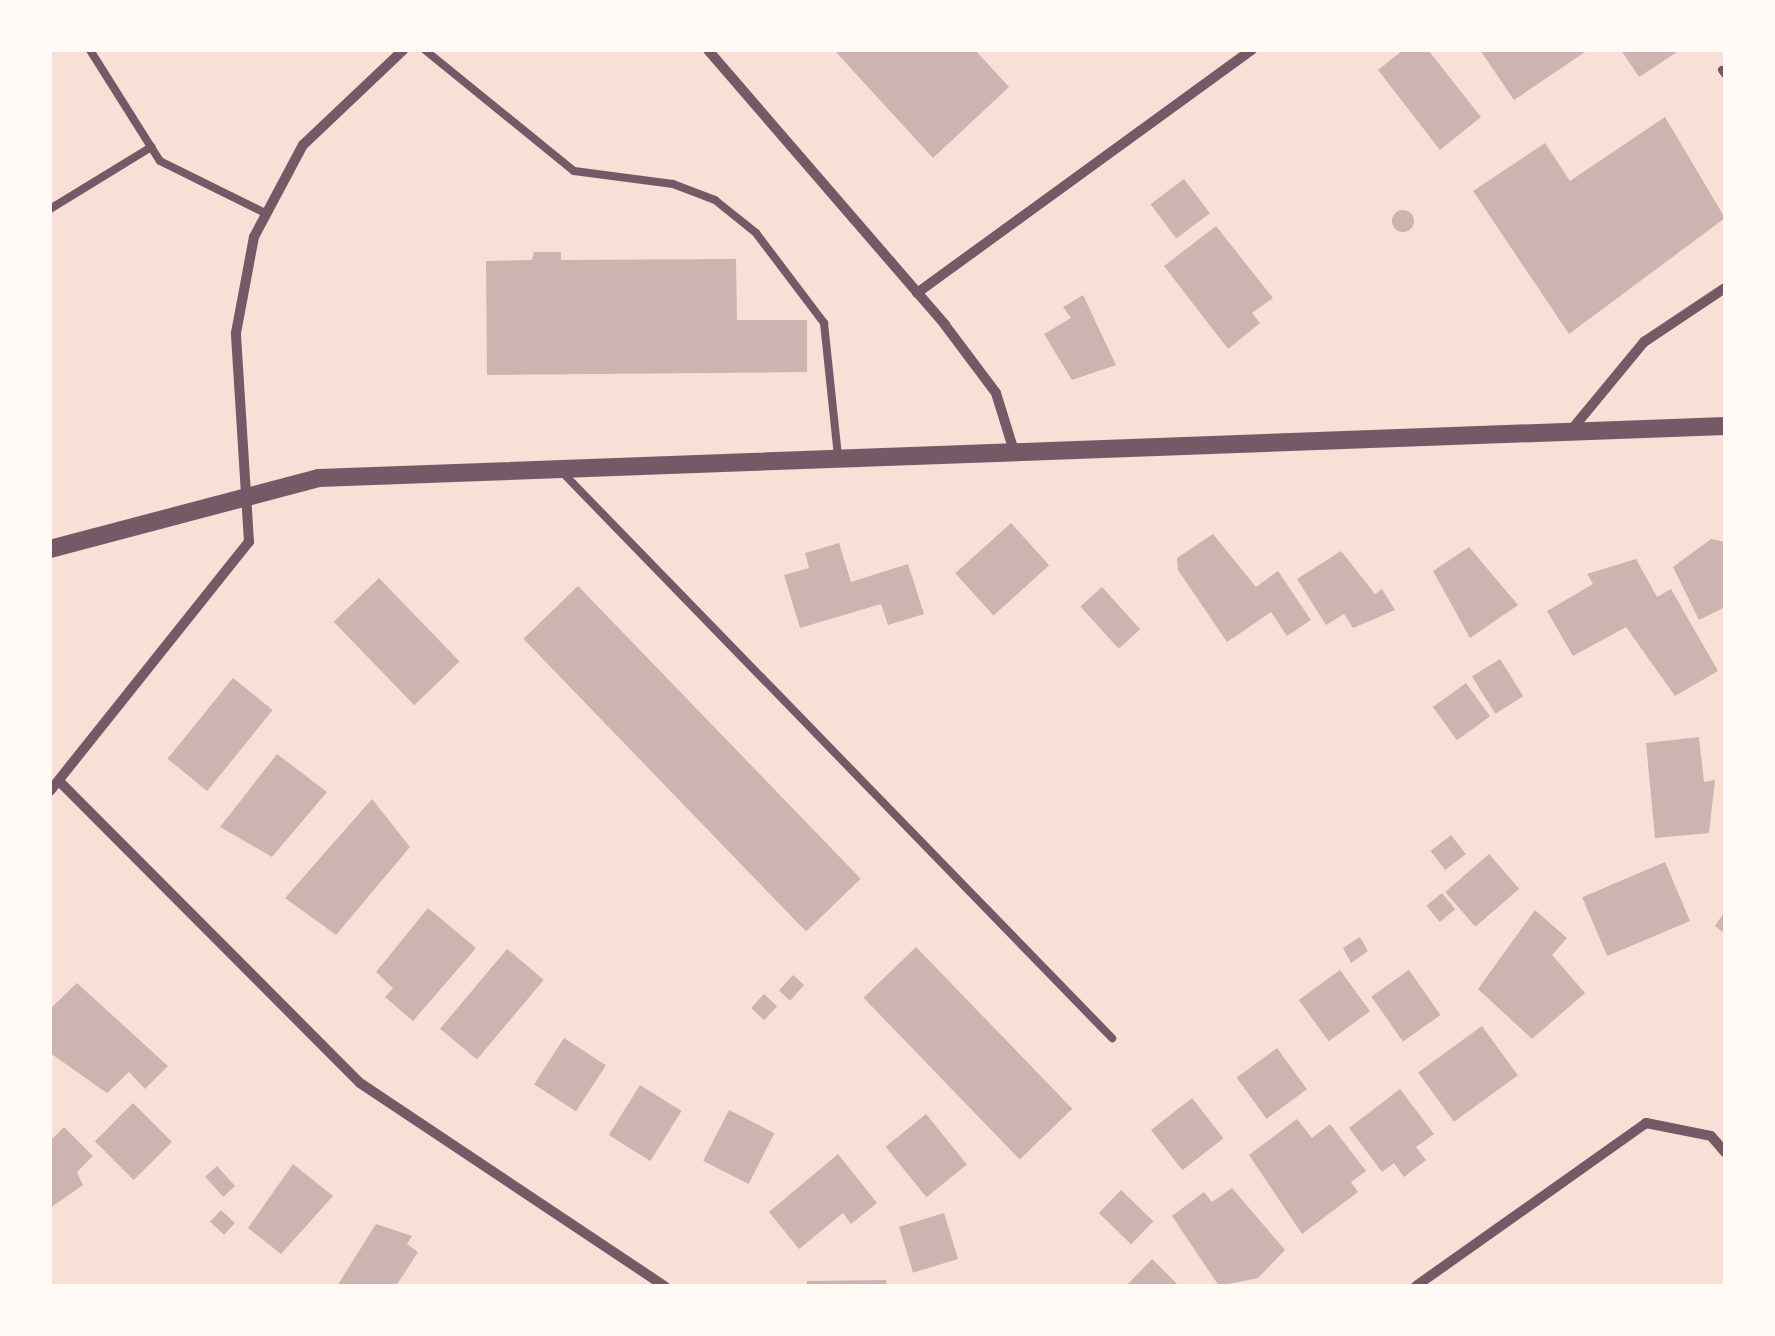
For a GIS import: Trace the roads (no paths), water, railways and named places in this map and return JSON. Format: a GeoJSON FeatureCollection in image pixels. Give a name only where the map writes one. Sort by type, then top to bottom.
{"type":"FeatureCollection","features":[{"type":"Feature","properties":{"kind":"street"},"geometry":{"type":"LineString","coordinates":[[50,791],[249,542],[236,334],[266,213],[303,145],[402,50]]}},
{"type":"Feature","properties":{"kind":"street"},"geometry":{"type":"LineString","coordinates":[[708,50],[917,293],[996,393],[1013,448]]}},
{"type":"Feature","properties":{"kind":"street"},"geometry":{"type":"LineString","coordinates":[[917,293],[1252,50]]}},
{"type":"Feature","properties":{"kind":"street"},"geometry":{"type":"LineString","coordinates":[[1573,428],[1644,342],[1725,288]]}},
{"type":"Feature","properties":{"kind":"street"},"geometry":{"type":"LineString","coordinates":[[50,549],[243,492],[319,478],[1013,448],[1725,426]]}},
{"type":"Feature","properties":{"kind":"street"},"geometry":{"type":"LineString","coordinates":[[59,781],[360,1083],[664,1286]]}},
{"type":"Feature","properties":{"kind":"street"},"geometry":{"type":"LineString","coordinates":[[1416,1286],[1646,1123],[1712,1136],[1725,1152]]}},
{"type":"Feature","properties":{"kind":"lane"},"geometry":{"type":"LineString","coordinates":[[90,50],[160,161],[266,213]]}},
{"type":"Feature","properties":{"kind":"lane"},"geometry":{"type":"LineString","coordinates":[[425,50],[574,171],[673,184],[715,200],[756,234],[824,322],[838,456]]}},
{"type":"Feature","properties":{"kind":"lane"},"geometry":{"type":"LineString","coordinates":[[50,208],[151,147]]}},
{"type":"Feature","properties":{"kind":"lane"},"geometry":{"type":"LineString","coordinates":[[558,468],[1112,1038]]}}]}
